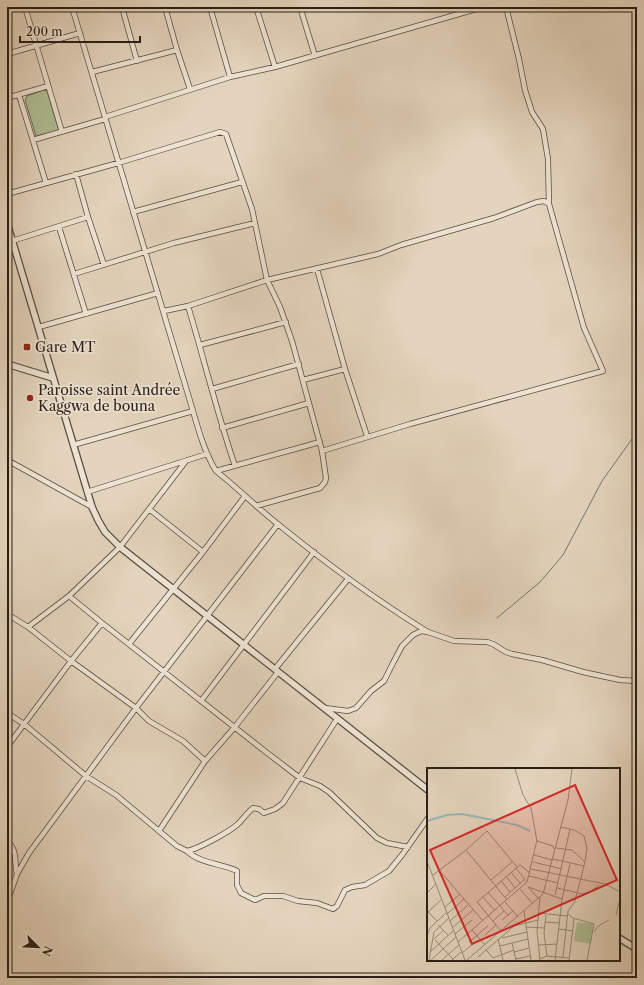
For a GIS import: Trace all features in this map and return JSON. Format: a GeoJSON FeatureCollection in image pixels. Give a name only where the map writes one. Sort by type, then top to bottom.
{"type":"FeatureCollection","features":[{"type":"Feature","properties":{"kind":"street"},"geometry":{"type":"LineString","coordinates":[[7,10],[20,7]]}},
{"type":"Feature","properties":{"kind":"street"},"geometry":{"type":"LineString","coordinates":[[25,7],[62,132]]}},
{"type":"Feature","properties":{"kind":"street"},"geometry":{"type":"LineString","coordinates":[[73,7],[118,164],[164,311],[193,412],[207,454],[216,471],[256,506],[348,579],[428,632],[454,641],[487,642],[507,652],[542,660],[586,673],[620,680],[637,681]]}},
{"type":"Feature","properties":{"kind":"street"},"geometry":{"type":"LineString","coordinates":[[122,7],[137,62]]}},
{"type":"Feature","properties":{"kind":"street"},"geometry":{"type":"LineString","coordinates":[[165,7],[190,89]]}},
{"type":"Feature","properties":{"kind":"street"},"geometry":{"type":"LineString","coordinates":[[210,7],[230,77]]}},
{"type":"Feature","properties":{"kind":"street"},"geometry":{"type":"LineString","coordinates":[[256,7],[275,67]]}},
{"type":"Feature","properties":{"kind":"street"},"geometry":{"type":"LineString","coordinates":[[300,7],[315,56]]}},
{"type":"Feature","properties":{"kind":"street"},"geometry":{"type":"LineString","coordinates":[[33,140],[62,132],[230,77],[315,56],[483,7]]}},
{"type":"Feature","properties":{"kind":"street"},"geometry":{"type":"LineString","coordinates":[[322,451],[367,436],[603,371],[584,328],[549,204],[548,159],[543,129],[532,112],[525,90],[506,7]]}},
{"type":"Feature","properties":{"kind":"street"},"geometry":{"type":"LineString","coordinates":[[7,54],[80,34]]}},
{"type":"Feature","properties":{"kind":"street"},"geometry":{"type":"LineString","coordinates":[[92,72],[137,62],[177,50]]}},
{"type":"Feature","properties":{"kind":"street"},"geometry":{"type":"LineString","coordinates":[[7,98],[48,86]]}},
{"type":"Feature","properties":{"kind":"street"},"geometry":{"type":"LineString","coordinates":[[19,95],[46,183]]}},
{"type":"Feature","properties":{"kind":"street"},"geometry":{"type":"LineString","coordinates":[[7,194],[76,174],[118,164],[222,132],[226,134],[249,200],[267,280],[286,322],[299,364],[320,442],[326,473],[325,482],[320,488],[256,506]]}},
{"type":"Feature","properties":{"kind":"street"},"geometry":{"type":"LineString","coordinates":[[76,174],[104,265]]}},
{"type":"Feature","properties":{"kind":"street"},"geometry":{"type":"LineString","coordinates":[[134,212],[242,182]]}},
{"type":"Feature","properties":{"kind":"street"},"geometry":{"type":"LineString","coordinates":[[164,311],[188,306],[267,280],[378,254],[401,245],[494,218],[537,202],[544,201],[549,204]]}},
{"type":"Feature","properties":{"kind":"street"},"geometry":{"type":"LineString","coordinates":[[12,241],[88,217]]}},
{"type":"Feature","properties":{"kind":"street"},"geometry":{"type":"LineString","coordinates":[[7,223],[87,492],[92,507],[105,532],[120,547],[173,590],[427,789]]}},
{"type":"Feature","properties":{"kind":"street"},"geometry":{"type":"LineString","coordinates":[[74,274],[145,252],[255,223]]}},
{"type":"Feature","properties":{"kind":"street"},"geometry":{"type":"LineString","coordinates":[[59,227],[86,314]]}},
{"type":"Feature","properties":{"kind":"street"},"geometry":{"type":"LineString","coordinates":[[317,269],[345,369],[367,436]]}},
{"type":"Feature","properties":{"kind":"street"},"geometry":{"type":"LineString","coordinates":[[39,327],[158,293]]}},
{"type":"Feature","properties":{"kind":"street"},"geometry":{"type":"LineString","coordinates":[[188,306],[222,428],[235,466]]}},
{"type":"Feature","properties":{"kind":"street"},"geometry":{"type":"LineString","coordinates":[[200,345],[286,322]]}},
{"type":"Feature","properties":{"kind":"street"},"geometry":{"type":"LineString","coordinates":[[7,364],[53,378]]}},
{"type":"Feature","properties":{"kind":"street"},"geometry":{"type":"LineString","coordinates":[[212,389],[299,364]]}},
{"type":"Feature","properties":{"kind":"street"},"geometry":{"type":"LineString","coordinates":[[303,380],[345,369]]}},
{"type":"Feature","properties":{"kind":"street"},"geometry":{"type":"LineString","coordinates":[[222,428],[309,403]]}},
{"type":"Feature","properties":{"kind":"street"},"geometry":{"type":"LineString","coordinates":[[73,445],[193,412]]}},
{"type":"Feature","properties":{"kind":"street"},"geometry":{"type":"LineString","coordinates":[[216,471],[320,442]]}},
{"type":"Feature","properties":{"kind":"street"},"geometry":{"type":"LineString","coordinates":[[87,492],[207,454]]}},
{"type":"Feature","properties":{"kind":"street"},"geometry":{"type":"LineString","coordinates":[[7,460],[92,507]]}},
{"type":"Feature","properties":{"kind":"street"},"geometry":{"type":"LineString","coordinates":[[28,627],[69,596],[120,547],[186,461]]}},
{"type":"Feature","properties":{"kind":"street"},"geometry":{"type":"LineString","coordinates":[[129,644],[203,552],[245,496]]}},
{"type":"Feature","properties":{"kind":"street"},"geometry":{"type":"LineString","coordinates":[[149,509],[203,552]]}},
{"type":"Feature","properties":{"kind":"street"},"geometry":{"type":"LineString","coordinates":[[7,902],[17,874],[29,853],[136,708],[278,524]]}},
{"type":"Feature","properties":{"kind":"street"},"geometry":{"type":"LineString","coordinates":[[201,701],[314,552]]}},
{"type":"Feature","properties":{"kind":"street"},"geometry":{"type":"LineString","coordinates":[[159,831],[205,761],[234,728],[348,579]]}},
{"type":"Feature","properties":{"kind":"street"},"geometry":{"type":"LineString","coordinates":[[69,596],[234,728],[300,778],[320,786],[329,792],[377,838],[387,843],[408,847]]}},
{"type":"Feature","properties":{"kind":"street"},"geometry":{"type":"LineString","coordinates":[[7,614],[28,627],[71,661],[136,708],[149,721],[183,741],[205,761]]}},
{"type":"Feature","properties":{"kind":"street"},"geometry":{"type":"LineString","coordinates":[[7,747],[71,661],[102,623]]}},
{"type":"Feature","properties":{"kind":"street"},"geometry":{"type":"LineString","coordinates":[[321,707],[345,711],[355,709],[371,691],[385,680],[397,654],[407,641],[417,632],[428,632]]}},
{"type":"Feature","properties":{"kind":"street"},"geometry":{"type":"LineString","coordinates":[[7,713],[24,724],[86,776],[116,795],[177,846],[199,859],[237,871],[237,885],[241,893],[255,900],[264,896],[283,896],[298,901],[317,903],[333,909],[337,906],[345,890],[352,887],[365,885],[385,874],[393,867],[427,819]]}},
{"type":"Feature","properties":{"kind":"street"},"geometry":{"type":"LineString","coordinates":[[187,851],[203,845],[239,824],[246,813],[253,808],[259,809],[264,813],[279,807],[286,800],[337,719]]}},
{"type":"Feature","properties":{"kind":"street"},"geometry":{"type":"LineString","coordinates":[[7,841],[14,850],[17,874]]}},
{"type":"Feature","properties":{"kind":"street"},"geometry":{"type":"LineString","coordinates":[[620,939],[637,948]]}},
{"type":"Feature","properties":{"kind":"green space"},"geometry":{"type":"Polygon","coordinates":[[[43,90],[47,91],[59,131],[36,136],[25,100],[27,96],[43,90]]]}},
{"type":"Feature","properties":{"kind":"waterway"},"geometry":{"type":"LineString","coordinates":[[497,618],[540,582],[563,555],[602,481],[637,432]]}},
{"type":"Feature","properties":{"kind":"place","name":"Gare MT"},"geometry":{"type":"Point","coordinates":[27,347]}},
{"type":"Feature","properties":{"kind":"place","name":"Paroisse saint Andrée Kaggwa de bouna"},"geometry":{"type":"Point","coordinates":[30,398]}}]}
